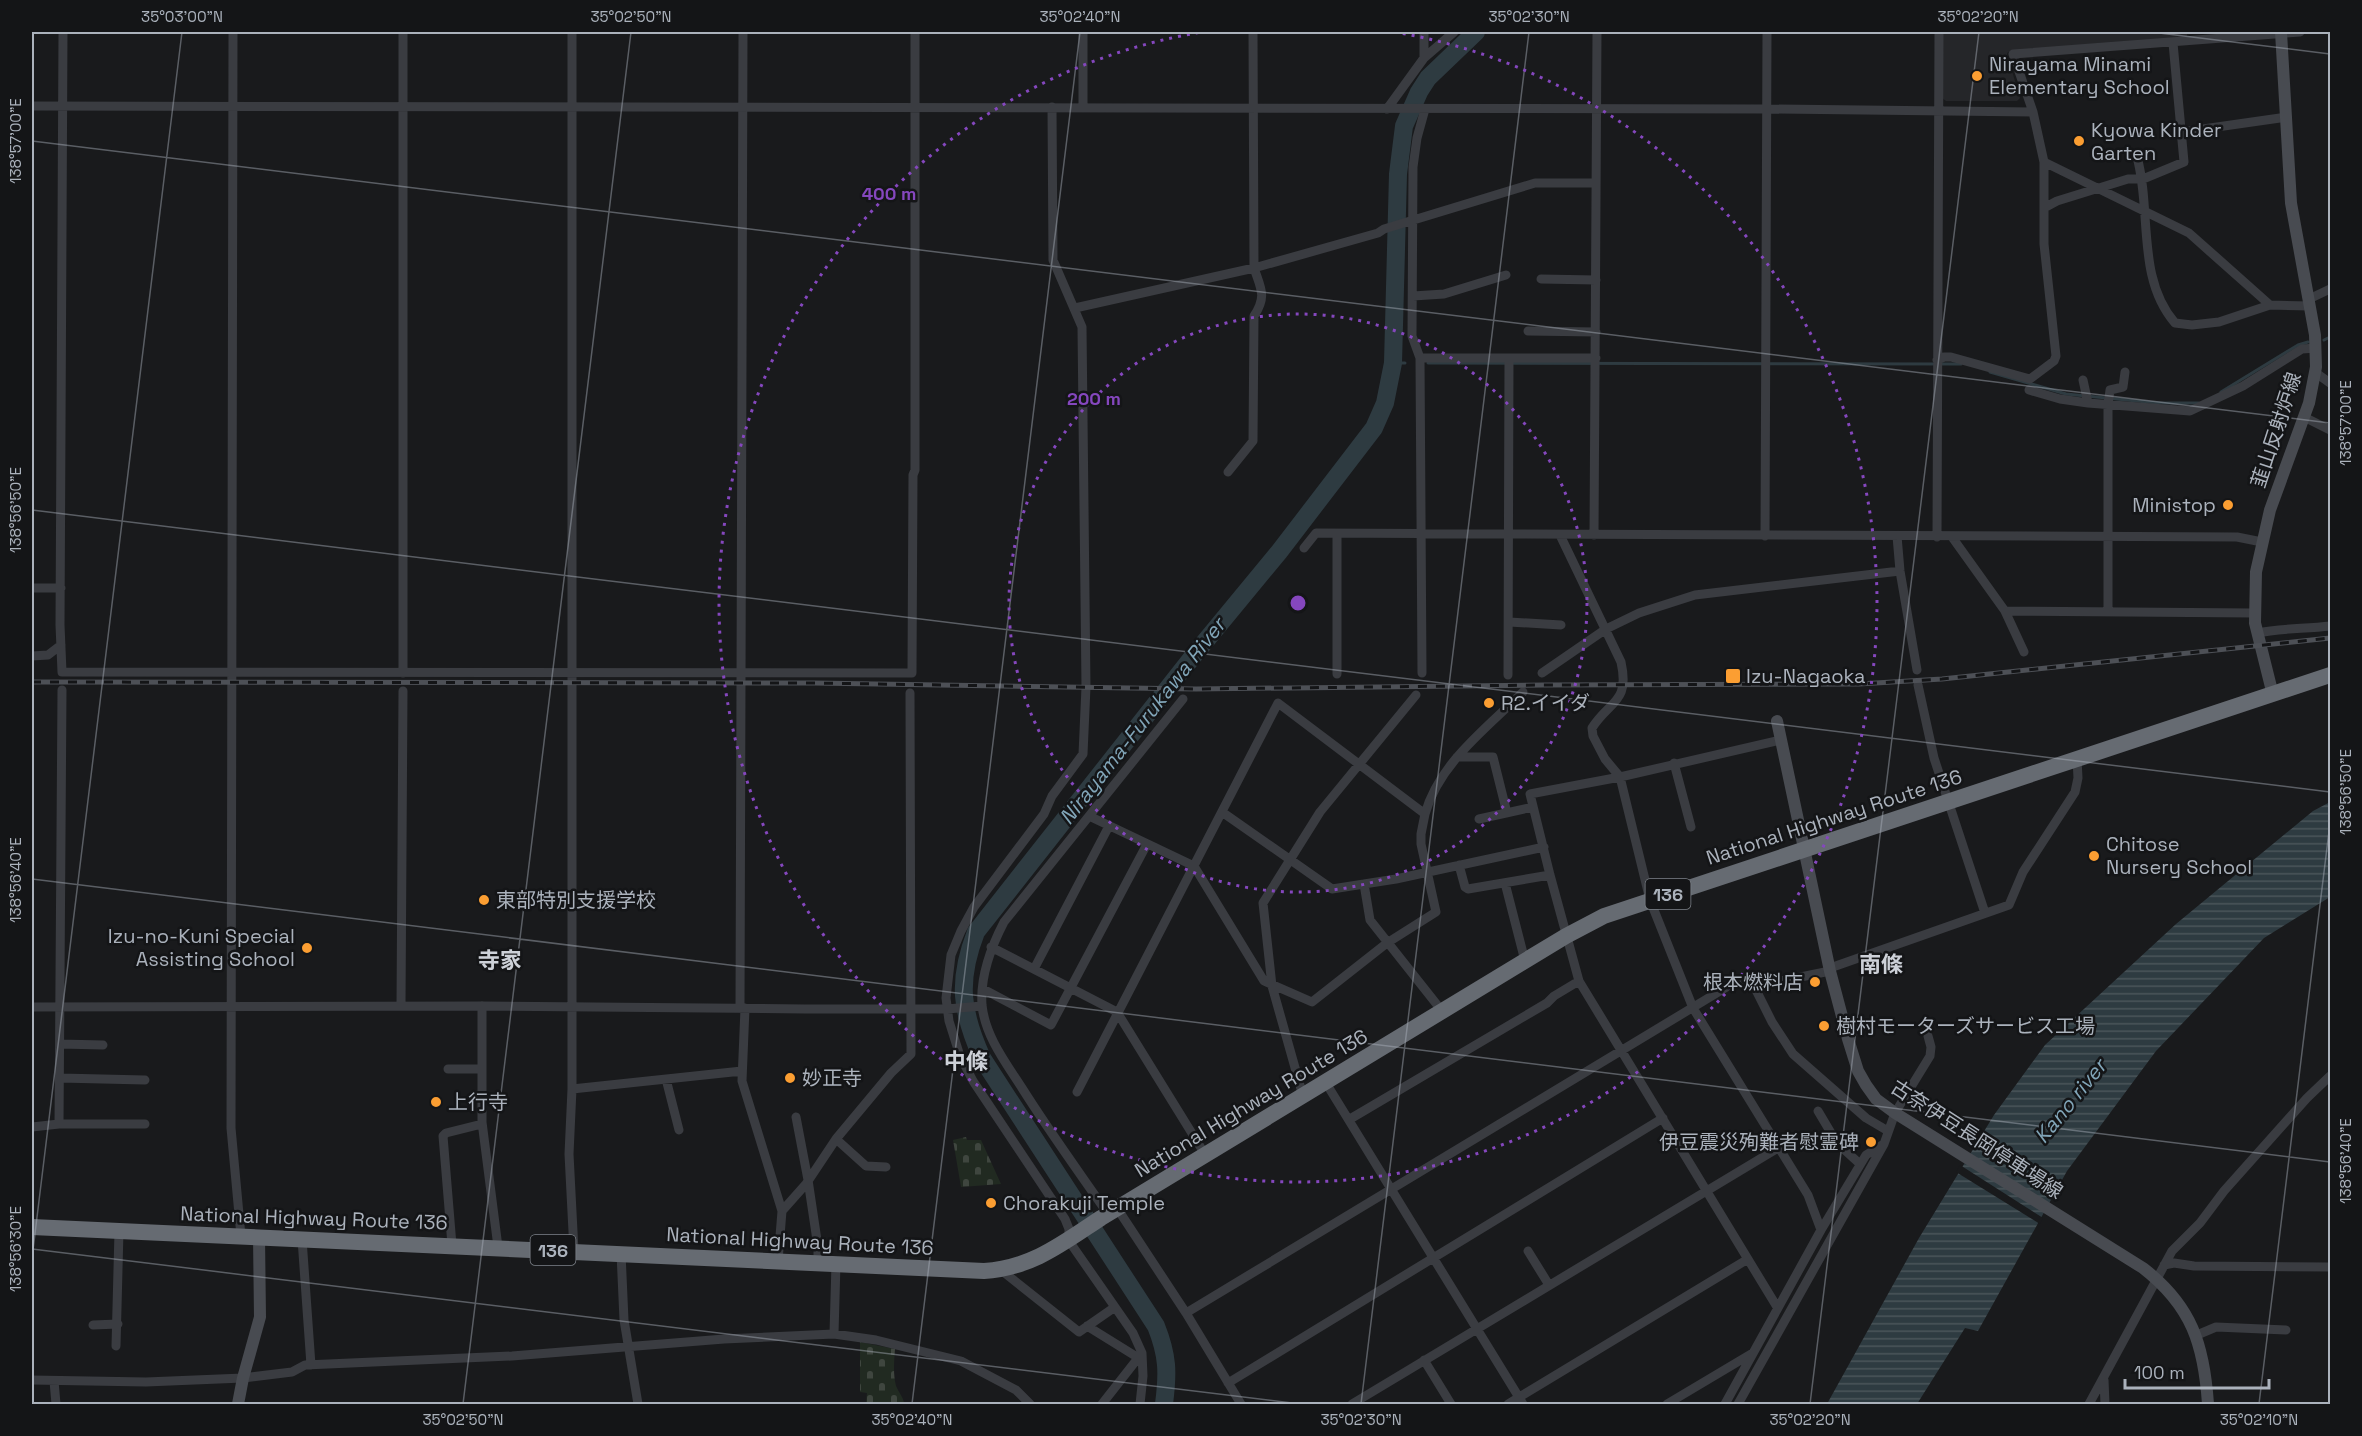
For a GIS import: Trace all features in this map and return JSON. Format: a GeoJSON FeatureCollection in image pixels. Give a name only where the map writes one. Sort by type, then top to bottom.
{"type":"FeatureCollection","features":[{"type":"Feature","properties":{"kind":"highway","name":"National Highway Route 136"},"geometry":{"type":"LineString","coordinates":[[32,1227],[1001,1270],[1031,1260],[1074,1237],[1442,1011],[1566,936],[1604,916],[2331,675]]}},
{"type":"Feature","properties":{"kind":"main road","name":"韮山反射炉線"},"geometry":{"type":"LineString","coordinates":[[2273,695],[2256,633],[2253,613],[2256,572],[2270,510],[2304,417],[2316,373],[2316,348],[2291,203],[2281,33]]}},
{"type":"Feature","properties":{"kind":"main road","name":"古奈伊豆長岡停車場線"},"geometry":{"type":"LineString","coordinates":[[1777,721],[1830,969],[1858,1071],[1876,1099],[1895,1113],[2143,1268],[2156,1280],[2181,1307],[2197,1335],[2205,1369],[2208,1404]]}},
{"type":"Feature","properties":{"kind":"main road"},"geometry":{"type":"LineString","coordinates":[[238,1404],[260,1317],[260,1237]]}},
{"type":"Feature","properties":{"kind":"street"},"geometry":{"type":"LineString","coordinates":[[63,32],[62,672],[742,675],[912,673],[913,475],[915,470],[915,32]]}},
{"type":"Feature","properties":{"kind":"street"},"geometry":{"type":"LineString","coordinates":[[233,32],[231,1128],[241,1236]]}},
{"type":"Feature","properties":{"kind":"street"},"geometry":{"type":"LineString","coordinates":[[403,32],[403,673]]}},
{"type":"Feature","properties":{"kind":"street"},"geometry":{"type":"LineString","coordinates":[[572,32],[572,1089],[569,1154],[574,1251]]}},
{"type":"Feature","properties":{"kind":"street"},"geometry":{"type":"LineString","coordinates":[[743,32],[742,1081],[782,1211],[778,1261]]}},
{"type":"Feature","properties":{"kind":"street"},"geometry":{"type":"LineString","coordinates":[[1083,32],[1083,108]]}},
{"type":"Feature","properties":{"kind":"street"},"geometry":{"type":"LineString","coordinates":[[1228,472],[1253,441],[1254,316],[1263,302],[1254,268],[1253,32]]}},
{"type":"Feature","properties":{"kind":"street"},"geometry":{"type":"LineString","coordinates":[[1424,32],[1424,58]]}},
{"type":"Feature","properties":{"kind":"street"},"geometry":{"type":"LineString","coordinates":[[1390,108],[1424,58],[1454,32]]}},
{"type":"Feature","properties":{"kind":"street"},"geometry":{"type":"LineString","coordinates":[[1594,535],[1597,32]]}},
{"type":"Feature","properties":{"kind":"street"},"geometry":{"type":"LineString","coordinates":[[1765,536],[1767,32]]}},
{"type":"Feature","properties":{"kind":"street"},"geometry":{"type":"LineString","coordinates":[[1937,537],[1939,32]]}},
{"type":"Feature","properties":{"kind":"street"},"geometry":{"type":"LineString","coordinates":[[1937,362],[1944,357],[1951,357],[2030,378],[2054,361],[2055,340],[2044,244],[2044,162],[2033,112],[2013,54],[2173,43],[2189,36],[2300,32]]}},
{"type":"Feature","properties":{"kind":"street"},"geometry":{"type":"LineString","coordinates":[[2044,208],[2057,201],[2128,179],[2144,179],[2184,162],[2173,43]]}},
{"type":"Feature","properties":{"kind":"street"},"geometry":{"type":"LineString","coordinates":[[32,106],[1767,109],[2033,112]]}},
{"type":"Feature","properties":{"kind":"street"},"geometry":{"type":"LineString","coordinates":[[1052,107],[1053,260],[1082,327],[1086,687],[1083,754],[1052,796],[1044,814],[974,907],[951,955],[947,983],[949,1009],[960,1056],[973,1082],[1068,1223],[1074,1237],[1132,1333],[1143,1376],[1140,1404]]}},
{"type":"Feature","properties":{"kind":"street"},"geometry":{"type":"LineString","coordinates":[[1422,673],[1420,358],[1412,336],[1410,221],[1414,158],[1423,110]]}},
{"type":"Feature","properties":{"kind":"street"},"geometry":{"type":"LineString","coordinates":[[2182,132],[2287,117]]}},
{"type":"Feature","properties":{"kind":"street"},"geometry":{"type":"LineString","coordinates":[[2137,157],[2144,179],[2144,211],[2150,260],[2158,296],[2167,314],[2175,323],[2192,325],[2216,322],[2270,306],[2309,303],[2331,289]]}},
{"type":"Feature","properties":{"kind":"street"},"geometry":{"type":"LineString","coordinates":[[2044,162],[2095,189],[2189,233],[2270,306]]}},
{"type":"Feature","properties":{"kind":"street"},"geometry":{"type":"LineString","coordinates":[[1075,308],[1254,268],[1378,233],[1384,229],[1535,183],[1595,183]]}},
{"type":"Feature","properties":{"kind":"street"},"geometry":{"type":"LineString","coordinates":[[1413,296],[1444,294],[1506,274]]}},
{"type":"Feature","properties":{"kind":"street"},"geometry":{"type":"LineString","coordinates":[[1541,279],[1596,280]]}},
{"type":"Feature","properties":{"kind":"street"},"geometry":{"type":"LineString","coordinates":[[1528,331],[1596,332]]}},
{"type":"Feature","properties":{"kind":"street"},"geometry":{"type":"LineString","coordinates":[[2028,390],[2060,399],[2087,399],[2193,410],[2242,386],[2302,349],[2316,348]]}},
{"type":"Feature","properties":{"kind":"street"},"geometry":{"type":"LineString","coordinates":[[1420,358],[1596,358]]}},
{"type":"Feature","properties":{"kind":"street"},"geometry":{"type":"LineString","coordinates":[[1508,675],[1509,358]]}},
{"type":"Feature","properties":{"kind":"street"},"geometry":{"type":"LineString","coordinates":[[2108,611],[2109,401],[2110,390],[2123,387],[2125,372]]}},
{"type":"Feature","properties":{"kind":"street"},"geometry":{"type":"LineString","coordinates":[[2316,373],[2331,383]]}},
{"type":"Feature","properties":{"kind":"street"},"geometry":{"type":"LineString","coordinates":[[2083,380],[2087,399]]}},
{"type":"Feature","properties":{"kind":"street"},"geometry":{"type":"LineString","coordinates":[[2304,417],[2331,430]]}},
{"type":"Feature","properties":{"kind":"street"},"geometry":{"type":"LineString","coordinates":[[1304,548],[1316,533],[1337,535],[2237,537],[2262,542]]}},
{"type":"Feature","properties":{"kind":"street"},"geometry":{"type":"LineString","coordinates":[[1336,674],[1337,535]]}},
{"type":"Feature","properties":{"kind":"street"},"geometry":{"type":"LineString","coordinates":[[1560,535],[1621,662],[1623,685],[1621,697],[1592,728],[1593,736],[1605,759],[1620,777],[1650,900],[1694,1008],[1808,1195],[1821,1230]]}},
{"type":"Feature","properties":{"kind":"street"},"geometry":{"type":"LineString","coordinates":[[1897,536],[1900,571],[1917,670]]}},
{"type":"Feature","properties":{"kind":"street"},"geometry":{"type":"LineString","coordinates":[[1952,537],[2005,611],[2024,652]]}},
{"type":"Feature","properties":{"kind":"street"},"geometry":{"type":"LineString","coordinates":[[1542,673],[1606,629],[1639,613],[1695,595],[1900,571]]}},
{"type":"Feature","properties":{"kind":"street"},"geometry":{"type":"LineString","coordinates":[[32,588],[61,588]]}},
{"type":"Feature","properties":{"kind":"street"},"geometry":{"type":"LineString","coordinates":[[2005,611],[2253,613]]}},
{"type":"Feature","properties":{"kind":"street"},"geometry":{"type":"LineString","coordinates":[[1509,622],[1561,624]]}},
{"type":"Feature","properties":{"kind":"street"},"geometry":{"type":"LineString","coordinates":[[2256,633],[2282,628],[2294,630],[2331,626]]}},
{"type":"Feature","properties":{"kind":"street"},"geometry":{"type":"LineString","coordinates":[[32,656],[48,655],[61,645]]}},
{"type":"Feature","properties":{"kind":"street"},"geometry":{"type":"LineString","coordinates":[[1918,685],[1932,751],[1985,913]]}},
{"type":"Feature","properties":{"kind":"street"},"geometry":{"type":"LineString","coordinates":[[59,1124],[62,690]]}},
{"type":"Feature","properties":{"kind":"street"},"geometry":{"type":"LineString","coordinates":[[401,1006],[403,691]]}},
{"type":"Feature","properties":{"kind":"street"},"geometry":{"type":"LineString","coordinates":[[1089,816],[1194,866],[1264,981],[1314,1002],[1387,943],[1436,912],[1420,838],[1425,814],[1435,789],[1457,757],[1523,692]]}},
{"type":"Feature","properties":{"kind":"street"},"geometry":{"type":"LineString","coordinates":[[782,1211],[808,1180],[836,1138],[891,1073],[911,1054],[910,693]]}},
{"type":"Feature","properties":{"kind":"street"},"geometry":{"type":"LineString","coordinates":[[1303,1096],[1272,986],[1263,903],[1320,812],[1416,695]]}},
{"type":"Feature","properties":{"kind":"street"},"geometry":{"type":"LineString","coordinates":[[1183,699],[1004,922],[991,947],[981,1006],[998,1050],[1045,1124],[1109,1214],[1186,1314],[1241,1404]]}},
{"type":"Feature","properties":{"kind":"street"},"geometry":{"type":"LineString","coordinates":[[1077,1092],[1278,703],[1425,814]]}},
{"type":"Feature","properties":{"kind":"street"},"geometry":{"type":"LineString","coordinates":[[1777,1307],[1578,981],[1530,794],[1620,777],[1781,740]]}},
{"type":"Feature","properties":{"kind":"street"},"geometry":{"type":"LineString","coordinates":[[1457,757],[1488,756],[1494,759],[1507,813]]}},
{"type":"Feature","properties":{"kind":"street"},"geometry":{"type":"LineString","coordinates":[[1186,1314],[1730,985],[1754,984],[1830,969],[2011,902],[2023,872],[2075,792],[2078,778],[2077,759]]}},
{"type":"Feature","properties":{"kind":"street"},"geometry":{"type":"LineString","coordinates":[[1674,763],[1691,827]]}},
{"type":"Feature","properties":{"kind":"street"},"geometry":{"type":"LineString","coordinates":[[1479,819],[1533,807]]}},
{"type":"Feature","properties":{"kind":"street"},"geometry":{"type":"LineString","coordinates":[[1222,812],[1332,889],[1544,847]]}},
{"type":"Feature","properties":{"kind":"street"},"geometry":{"type":"LineString","coordinates":[[1034,969],[1110,826]]}},
{"type":"Feature","properties":{"kind":"street"},"geometry":{"type":"LineString","coordinates":[[983,989],[1051,1026],[1148,844]]}},
{"type":"Feature","properties":{"kind":"street"},"geometry":{"type":"LineString","coordinates":[[1459,865],[1467,889],[1550,875]]}},
{"type":"Feature","properties":{"kind":"street"},"geometry":{"type":"LineString","coordinates":[[1505,883],[1525,961]]}},
{"type":"Feature","properties":{"kind":"street"},"geometry":{"type":"LineString","coordinates":[[1364,884],[1369,917],[1442,1011]]}},
{"type":"Feature","properties":{"kind":"street"},"geometry":{"type":"LineString","coordinates":[[991,947],[1117,1012],[1206,1156]]}},
{"type":"Feature","properties":{"kind":"street"},"geometry":{"type":"LineString","coordinates":[[1350,1119],[1547,1003],[1578,981]]}},
{"type":"Feature","properties":{"kind":"street"},"geometry":{"type":"LineString","coordinates":[[1754,984],[1772,1022],[1793,1054],[1866,1118],[1888,1131]]}},
{"type":"Feature","properties":{"kind":"street"},"geometry":{"type":"LineString","coordinates":[[32,1007],[482,1006],[949,1009],[981,1006]]}},
{"type":"Feature","properties":{"kind":"street"},"geometry":{"type":"LineString","coordinates":[[482,1006],[482,1124],[498,1247]]}},
{"type":"Feature","properties":{"kind":"street"},"geometry":{"type":"LineString","coordinates":[[1738,1404],[1884,1144],[1895,1113],[1930,1056],[1931,1047],[1928,1036]]}},
{"type":"Feature","properties":{"kind":"street"},"geometry":{"type":"LineString","coordinates":[[60,1044],[103,1045]]}},
{"type":"Feature","properties":{"kind":"street"},"geometry":{"type":"LineString","coordinates":[[448,1069],[482,1069]]}},
{"type":"Feature","properties":{"kind":"street"},"geometry":{"type":"LineString","coordinates":[[572,1089],[742,1071]]}},
{"type":"Feature","properties":{"kind":"street"},"geometry":{"type":"LineString","coordinates":[[2089,1404],[2172,1251],[2200,1222],[2307,1098],[2331,1077]]}},
{"type":"Feature","properties":{"kind":"street"},"geometry":{"type":"LineString","coordinates":[[60,1078],[145,1080]]}},
{"type":"Feature","properties":{"kind":"street"},"geometry":{"type":"LineString","coordinates":[[666,1079],[680,1130]]}},
{"type":"Feature","properties":{"kind":"street"},"geometry":{"type":"LineString","coordinates":[[1326,1083],[1521,1401]]}},
{"type":"Feature","properties":{"kind":"street"},"geometry":{"type":"LineString","coordinates":[[1818,1111],[1837,1143],[1860,1164]]}},
{"type":"Feature","properties":{"kind":"street"},"geometry":{"type":"LineString","coordinates":[[796,1117],[808,1180],[818,1247],[818,1263]]}},
{"type":"Feature","properties":{"kind":"street"},"geometry":{"type":"LineString","coordinates":[[1228,1383],[1663,1118]]}},
{"type":"Feature","properties":{"kind":"street"},"geometry":{"type":"LineString","coordinates":[[32,1127],[59,1124],[145,1124]]}},
{"type":"Feature","properties":{"kind":"street"},"geometry":{"type":"LineString","coordinates":[[452,1245],[443,1136],[446,1133],[482,1124]]}},
{"type":"Feature","properties":{"kind":"street"},"geometry":{"type":"LineString","coordinates":[[836,1138],[866,1166],[886,1167]]}},
{"type":"Feature","properties":{"kind":"street"},"geometry":{"type":"LineString","coordinates":[[1725,1404],[1777,1307],[1860,1164],[1866,1155],[1884,1144]]}},
{"type":"Feature","properties":{"kind":"street"},"geometry":{"type":"LineString","coordinates":[[1352,1404],[1778,1148]]}},
{"type":"Feature","properties":{"kind":"street"},"geometry":{"type":"LineString","coordinates":[[117,1346],[119,1231]]}},
{"type":"Feature","properties":{"kind":"street"},"geometry":{"type":"LineString","coordinates":[[302,1239],[312,1365]]}},
{"type":"Feature","properties":{"kind":"street"},"geometry":{"type":"LineString","coordinates":[[1528,1251],[1549,1285]]}},
{"type":"Feature","properties":{"kind":"street"},"geometry":{"type":"LineString","coordinates":[[621,1253],[627,1346],[638,1404]]}},
{"type":"Feature","properties":{"kind":"street"},"geometry":{"type":"LineString","coordinates":[[1508,1404],[1521,1401],[1748,1259]]}},
{"type":"Feature","properties":{"kind":"street"},"geometry":{"type":"LineString","coordinates":[[834,1334],[836,1263]]}},
{"type":"Feature","properties":{"kind":"street"},"geometry":{"type":"LineString","coordinates":[[2164,1264],[2331,1267]]}},
{"type":"Feature","properties":{"kind":"street"},"geometry":{"type":"LineString","coordinates":[[1001,1270],[1079,1332],[1115,1307]]}},
{"type":"Feature","properties":{"kind":"street"},"geometry":{"type":"LineString","coordinates":[[93,1325],[118,1324]]}},
{"type":"Feature","properties":{"kind":"street"},"geometry":{"type":"LineString","coordinates":[[1087,1326],[1139,1355]]}},
{"type":"Feature","properties":{"kind":"street"},"geometry":{"type":"LineString","coordinates":[[2197,1335],[2216,1327],[2286,1330]]}},
{"type":"Feature","properties":{"kind":"street"},"geometry":{"type":"LineString","coordinates":[[32,1380],[146,1382],[243,1377],[292,1372],[305,1365],[512,1356],[627,1346],[834,1334],[859,1336],[947,1356],[1000,1379],[1017,1390],[1030,1404]]}},
{"type":"Feature","properties":{"kind":"street"},"geometry":{"type":"LineString","coordinates":[[1667,1404],[1753,1353]]}},
{"type":"Feature","properties":{"kind":"street"},"geometry":{"type":"LineString","coordinates":[[1102,1404],[1139,1355]]}},
{"type":"Feature","properties":{"kind":"street"},"geometry":{"type":"LineString","coordinates":[[1424,1360],[1451,1404]]}},
{"type":"Feature","properties":{"kind":"street"},"geometry":{"type":"LineString","coordinates":[[2105,1376],[2105,1404]]}},
{"type":"Feature","properties":{"kind":"street"},"geometry":{"type":"LineString","coordinates":[[54,1381],[56,1404]]}},
{"type":"Feature","properties":{"kind":"shaded area","name":"Nirayama Minami Elementary School"},"geometry":{"type":"Polygon","coordinates":[[[1941,32],[2187,32],[2187,37],[2008,52],[2020,98],[2017,101],[1946,101],[1942,98],[1941,32]]]}},
{"type":"Feature","properties":{"kind":"green space"},"geometry":{"type":"Polygon","coordinates":[[[966,1137],[967,1140],[981,1140],[1001,1184],[961,1187],[953,1140],[966,1137]]]}},
{"type":"Feature","properties":{"kind":"green space"},"geometry":{"type":"Polygon","coordinates":[[[860,1342],[895,1349],[895,1381],[904,1404],[866,1404],[867,1393],[860,1392],[860,1342]]]}},
{"type":"Feature","properties":{"kind":"water","name":"Kano river"},"geometry":{"type":"Polygon","coordinates":[[[2330,802],[2330,897],[2264,938],[2156,1051],[2067,1171],[1978,1331],[1965,1328],[1917,1404],[1827,1404],[1919,1238],[1994,1115],[2045,1045],[2176,924],[2313,811],[2330,802]]]}},
{"type":"Feature","properties":{"kind":"pier"},"geometry":{"type":"Polygon","coordinates":[[[1960,1165],[2043,1218],[2040,1224],[1956,1172],[1960,1165]]]}},
{"type":"Feature","properties":{"kind":"waterway","name":"Nirayama-Furukawa River"},"geometry":{"type":"LineString","coordinates":[[1164,1404],[1166,1365],[1163,1346],[1156,1326],[982,1058],[966,1010],[964,996],[966,966],[976,932],[1194,655],[1279,552],[1374,428],[1385,403],[1393,363],[1398,174],[1404,126],[1428,78],[1476,32]]}},
{"type":"Feature","properties":{"kind":"waterway"},"geometry":{"type":"LineString","coordinates":[[2324,340],[2330,337]]}},
{"type":"Feature","properties":{"kind":"waterway"},"geometry":{"type":"LineString","coordinates":[[2221,392],[2298,345],[2308,342]]}},
{"type":"Feature","properties":{"kind":"waterway"},"geometry":{"type":"LineString","coordinates":[[1393,363],[1405,363]]}},
{"type":"Feature","properties":{"kind":"waterway"},"geometry":{"type":"LineString","coordinates":[[1428,363],[1961,364]]}},
{"type":"Feature","properties":{"kind":"waterway"},"geometry":{"type":"LineString","coordinates":[[1990,372],[2066,394],[2157,403],[2199,403]]}},
{"type":"Feature","properties":{"kind":"railway"},"geometry":{"type":"LineString","coordinates":[[32,682],[814,683],[1196,689],[1859,684],[1942,679],[2330,638]]}},
{"type":"Feature","properties":{"kind":"place","name":"Nirayama Minami Elementary School"},"geometry":{"type":"Point","coordinates":[1977,76]}},
{"type":"Feature","properties":{"kind":"place","name":"Kyowa Kinder Garten"},"geometry":{"type":"Point","coordinates":[2079,141]}},
{"type":"Feature","properties":{"kind":"place","name":"Ministop"},"geometry":{"type":"Point","coordinates":[2228,505]}},
{"type":"Feature","properties":{"kind":"place","name":"Izu-Nagaoka"},"geometry":{"type":"Point","coordinates":[1733,676]}},
{"type":"Feature","properties":{"kind":"place","name":"R2.イイダ"},"geometry":{"type":"Point","coordinates":[1489,703]}},
{"type":"Feature","properties":{"kind":"place","name":"Chitose Nursery School"},"geometry":{"type":"Point","coordinates":[2094,856]}},
{"type":"Feature","properties":{"kind":"place","name":"東部特別支援学校"},"geometry":{"type":"Point","coordinates":[484,900]}},
{"type":"Feature","properties":{"kind":"place","name":"Izu-no-Kuni Special Assisting School"},"geometry":{"type":"Point","coordinates":[307,948]}},
{"type":"Feature","properties":{"kind":"place","name":"根本燃料店"},"geometry":{"type":"Point","coordinates":[1815,982]}},
{"type":"Feature","properties":{"kind":"place","name":"樹村モーターズサービス工場"},"geometry":{"type":"Point","coordinates":[1824,1026]}},
{"type":"Feature","properties":{"kind":"place","name":"妙正寺"},"geometry":{"type":"Point","coordinates":[790,1078]}},
{"type":"Feature","properties":{"kind":"place","name":"上行寺"},"geometry":{"type":"Point","coordinates":[436,1102]}},
{"type":"Feature","properties":{"kind":"place","name":"伊豆震災殉難者慰霊碑"},"geometry":{"type":"Point","coordinates":[1871,1142]}},
{"type":"Feature","properties":{"kind":"place","name":"Chorakuji Temple"},"geometry":{"type":"Point","coordinates":[991,1203]}},
{"type":"Feature","properties":{"kind":"district","name":"寺家"},"geometry":{"type":"Point","coordinates":[500,960]}},
{"type":"Feature","properties":{"kind":"district","name":"南條"},"geometry":{"type":"Point","coordinates":[1881,964]}},
{"type":"Feature","properties":{"kind":"district","name":"中條"},"geometry":{"type":"Point","coordinates":[966,1061]}}]}
